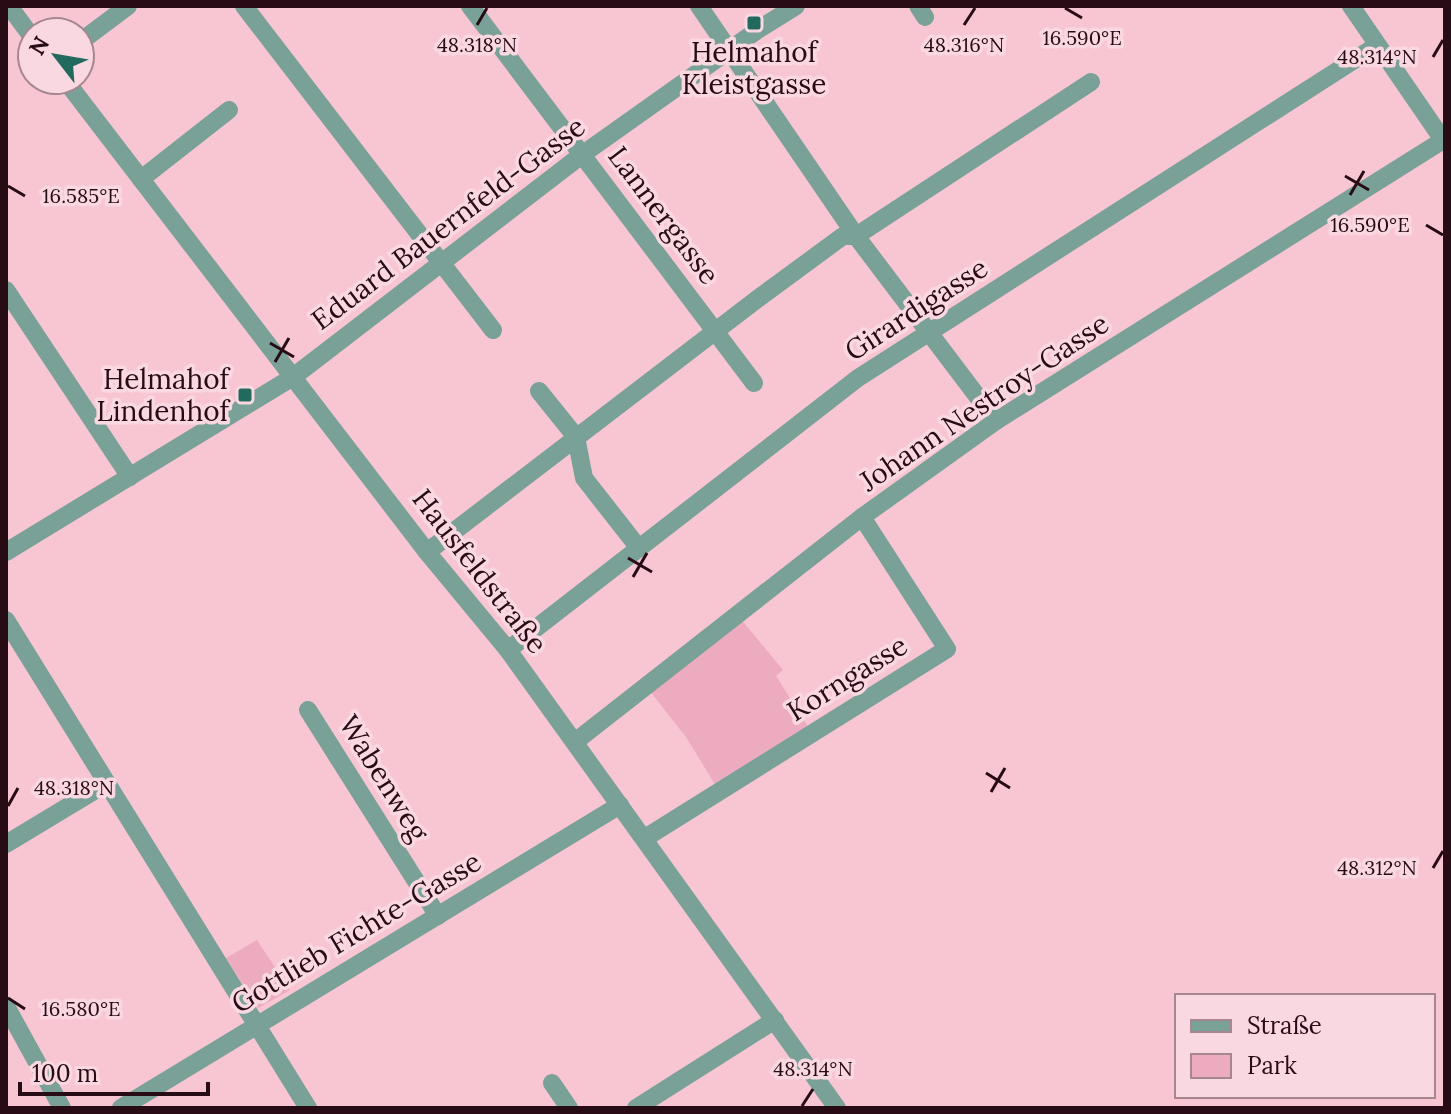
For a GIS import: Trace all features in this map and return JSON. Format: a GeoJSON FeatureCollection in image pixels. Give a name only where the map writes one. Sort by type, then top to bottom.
{"type":"FeatureCollection","features":[{"type":"Feature","properties":{"kind":"street"},"geometry":{"type":"LineString","coordinates":[[96,30],[128,6]]}},
{"type":"Feature","properties":{"kind":"street"},"geometry":{"type":"LineString","coordinates":[[244,6],[493,330]]}},
{"type":"Feature","properties":{"kind":"street","name":"Lannergasse"},"geometry":{"type":"LineString","coordinates":[[470,6],[754,383]]}},
{"type":"Feature","properties":{"kind":"street"},"geometry":{"type":"LineString","coordinates":[[699,6],[856,236],[996,421]]}},
{"type":"Feature","properties":{"kind":"street","name":"Eduard Bauernfeld-Gasse"},"geometry":{"type":"LineString","coordinates":[[6,552],[293,377],[583,154],[796,6]]}},
{"type":"Feature","properties":{"kind":"street"},"geometry":{"type":"LineString","coordinates":[[1351,6],[1444,140]]}},
{"type":"Feature","properties":{"kind":"street","name":"Girardigasse"},"geometry":{"type":"LineString","coordinates":[[508,650],[858,378],[1376,46]]}},
{"type":"Feature","properties":{"kind":"street"},"geometry":{"type":"LineString","coordinates":[[427,552],[843,236],[856,236],[1091,82]]}},
{"type":"Feature","properties":{"kind":"street","name":"Hausfeldstraße"},"geometry":{"type":"LineString","coordinates":[[77,96],[427,552],[508,650],[837,1108]]}},
{"type":"Feature","properties":{"kind":"street"},"geometry":{"type":"LineString","coordinates":[[141,179],[229,110]]}},
{"type":"Feature","properties":{"kind":"street","name":"Johann Nestroy-Gasse"},"geometry":{"type":"LineString","coordinates":[[576,741],[862,517],[996,421],[1444,140]]}},
{"type":"Feature","properties":{"kind":"street"},"geometry":{"type":"LineString","coordinates":[[6,290],[130,477]]}},
{"type":"Feature","properties":{"kind":"street"},"geometry":{"type":"LineString","coordinates":[[539,391],[576,437],[584,478],[638,547]]}},
{"type":"Feature","properties":{"kind":"street","name":"Korngasse"},"geometry":{"type":"LineString","coordinates":[[645,838],[947,649],[862,517]]}},
{"type":"Feature","properties":{"kind":"street"},"geometry":{"type":"LineString","coordinates":[[6,620],[308,1108]]}},
{"type":"Feature","properties":{"kind":"street","name":"Wabenweg"},"geometry":{"type":"LineString","coordinates":[[308,710],[438,916]]}},
{"type":"Feature","properties":{"kind":"street"},"geometry":{"type":"LineString","coordinates":[[6,844],[107,783]]}},
{"type":"Feature","properties":{"kind":"street","name":"Gottlieb Fichte-Gasse"},"geometry":{"type":"LineString","coordinates":[[121,1108],[620,805]]}},
{"type":"Feature","properties":{"kind":"street"},"geometry":{"type":"LineString","coordinates":[[6,1006],[62,1108]]}},
{"type":"Feature","properties":{"kind":"street"},"geometry":{"type":"LineString","coordinates":[[636,1108],[775,1020]]}},
{"type":"Feature","properties":{"kind":"street"},"geometry":{"type":"LineString","coordinates":[[552,1083],[569,1108]]}},
{"type":"Feature","properties":{"kind":"green space"},"geometry":{"type":"Polygon","coordinates":[[[740,618],[783,670],[776,676],[809,728],[716,786],[686,737],[649,690],[740,618]]]}},
{"type":"Feature","properties":{"kind":"green space"},"geometry":{"type":"Polygon","coordinates":[[[257,940],[290,990],[258,1008],[226,958],[257,940]]]}},
{"type":"Feature","properties":{"kind":"place","name":"Helmahof Kleistgasse"},"geometry":{"type":"Point","coordinates":[754,23]}},
{"type":"Feature","properties":{"kind":"place","name":"Helmahof Lindenhof"},"geometry":{"type":"Point","coordinates":[245,395]}}]}
